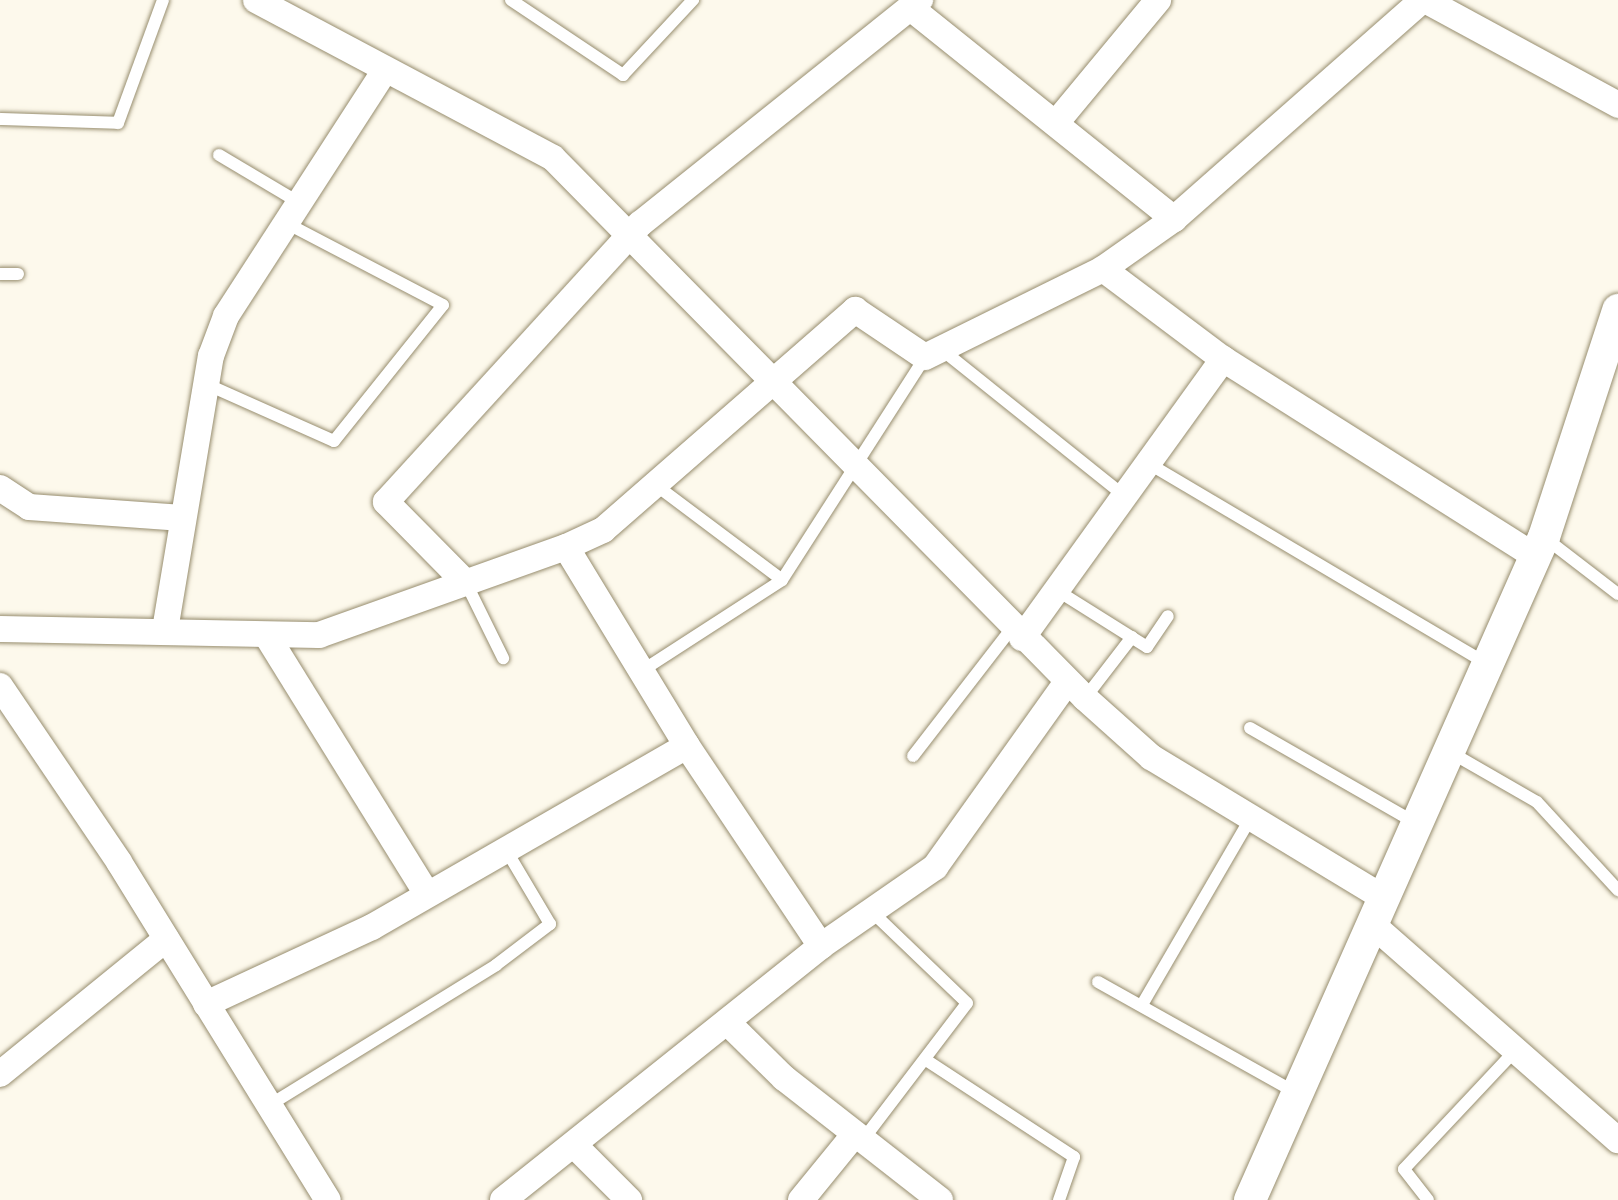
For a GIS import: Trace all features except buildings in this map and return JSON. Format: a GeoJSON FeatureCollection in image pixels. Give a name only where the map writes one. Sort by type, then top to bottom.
{"type":"FeatureCollection","features":[{"type":"Feature","properties":{"kind":"street"},"geometry":{"type":"LineString","coordinates":[[256,0],[384,72],[554,158],[774,377],[1017,633],[1076,690],[1151,757],[1250,819],[1378,911],[1514,1052],[1617,1138]]}},
{"type":"Feature","properties":{"kind":"street"},"geometry":{"type":"LineString","coordinates":[[1056,123],[1158,0]]}},
{"type":"Feature","properties":{"kind":"street"},"geometry":{"type":"LineString","coordinates":[[0,629],[165,630],[267,636],[319,635],[566,548],[603,530],[774,377],[855,310],[933,353],[1103,269],[1174,219],[1424,0],[1618,105]]}},
{"type":"Feature","properties":{"kind":"street"},"geometry":{"type":"LineString","coordinates":[[466,583],[386,502],[630,234],[712,162],[916,5],[1174,219]]}},
{"type":"Feature","properties":{"kind":"street"},"geometry":{"type":"LineString","coordinates":[[165,630],[206,384],[226,316],[384,72]]}},
{"type":"Feature","properties":{"kind":"street"},"geometry":{"type":"LineString","coordinates":[[1103,269],[1223,359],[1539,547]]}},
{"type":"Feature","properties":{"kind":"street"},"geometry":{"type":"LineString","coordinates":[[1250,1200],[1539,547],[1618,310]]}},
{"type":"Feature","properties":{"kind":"street"},"geometry":{"type":"LineString","coordinates":[[1017,633],[1058,591],[1151,465],[1223,359]]}},
{"type":"Feature","properties":{"kind":"street"},"geometry":{"type":"LineString","coordinates":[[0,488],[28,507],[183,518]]}},
{"type":"Feature","properties":{"kind":"street"},"geometry":{"type":"LineString","coordinates":[[566,548],[687,746],[821,946]]}},
{"type":"Feature","properties":{"kind":"street"},"geometry":{"type":"LineString","coordinates":[[267,636],[426,892]]}},
{"type":"Feature","properties":{"kind":"street"},"geometry":{"type":"LineString","coordinates":[[0,686],[166,939],[328,1200]]}},
{"type":"Feature","properties":{"kind":"street"},"geometry":{"type":"LineString","coordinates":[[503,1200],[821,946],[935,867],[1076,690]]}},
{"type":"Feature","properties":{"kind":"street"},"geometry":{"type":"LineString","coordinates":[[206,1004],[372,927],[426,892],[506,850],[687,746]]}},
{"type":"Feature","properties":{"kind":"street"},"geometry":{"type":"LineString","coordinates":[[2,1068],[166,939]]}},
{"type":"Feature","properties":{"kind":"street"},"geometry":{"type":"LineString","coordinates":[[727,1022],[858,1138],[940,1200]]}},
{"type":"Feature","properties":{"kind":"street"},"geometry":{"type":"LineString","coordinates":[[801,1200],[858,1138]]}},
{"type":"Feature","properties":{"kind":"street"},"geometry":{"type":"LineString","coordinates":[[574,1145],[629,1200]]}},
{"type":"Feature","properties":{"kind":"lane"},"geometry":{"type":"LineString","coordinates":[[0,119],[118,123],[163,0]]}},
{"type":"Feature","properties":{"kind":"lane"},"geometry":{"type":"LineString","coordinates":[[518,2],[623,75],[693,0]]}},
{"type":"Feature","properties":{"kind":"lane"},"geometry":{"type":"LineString","coordinates":[[206,384],[333,441],[443,305],[293,213],[219,156]]}},
{"type":"Feature","properties":{"kind":"lane"},"geometry":{"type":"LineString","coordinates":[[0,274],[18,274]]}},
{"type":"Feature","properties":{"kind":"lane"},"geometry":{"type":"LineString","coordinates":[[640,672],[782,580],[854,461],[933,353],[1127,498]]}},
{"type":"Feature","properties":{"kind":"lane"},"geometry":{"type":"LineString","coordinates":[[1151,465],[1488,664]]}},
{"type":"Feature","properties":{"kind":"lane"},"geometry":{"type":"LineString","coordinates":[[653,483],[782,580]]}},
{"type":"Feature","properties":{"kind":"lane"},"geometry":{"type":"LineString","coordinates":[[1539,547],[1618,594]]}},
{"type":"Feature","properties":{"kind":"lane"},"geometry":{"type":"LineString","coordinates":[[466,583],[503,658]]}},
{"type":"Feature","properties":{"kind":"lane"},"geometry":{"type":"LineString","coordinates":[[1058,591],[1147,647],[1168,616]]}},
{"type":"Feature","properties":{"kind":"lane"},"geometry":{"type":"LineString","coordinates":[[913,756],[1017,633]]}},
{"type":"Feature","properties":{"kind":"lane"},"geometry":{"type":"LineString","coordinates":[[1076,690],[1132,638]]}},
{"type":"Feature","properties":{"kind":"lane"},"geometry":{"type":"LineString","coordinates":[[1250,728],[1417,824]]}},
{"type":"Feature","properties":{"kind":"lane"},"geometry":{"type":"LineString","coordinates":[[1450,752],[1537,802],[1618,890]]}},
{"type":"Feature","properties":{"kind":"lane"},"geometry":{"type":"LineString","coordinates":[[1143,1003],[1250,819]]}},
{"type":"Feature","properties":{"kind":"lane"},"geometry":{"type":"LineString","coordinates":[[268,1106],[496,965],[550,924],[506,850]]}},
{"type":"Feature","properties":{"kind":"lane"},"geometry":{"type":"LineString","coordinates":[[858,1138],[926,1060],[967,1003],[872,911]]}},
{"type":"Feature","properties":{"kind":"lane"},"geometry":{"type":"LineString","coordinates":[[1098,982],[1143,1003],[1298,1094]]}},
{"type":"Feature","properties":{"kind":"lane"},"geometry":{"type":"LineString","coordinates":[[1428,1200],[1404,1169],[1514,1052]]}},
{"type":"Feature","properties":{"kind":"lane"},"geometry":{"type":"LineString","coordinates":[[926,1060],[1074,1157],[1059,1200]]}}]}
